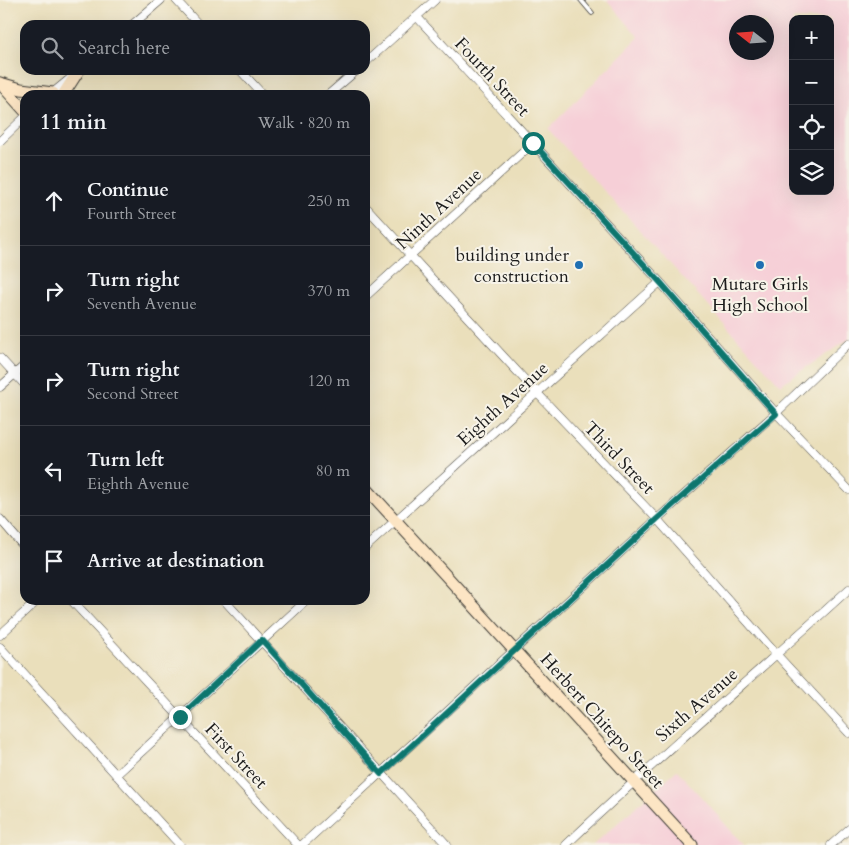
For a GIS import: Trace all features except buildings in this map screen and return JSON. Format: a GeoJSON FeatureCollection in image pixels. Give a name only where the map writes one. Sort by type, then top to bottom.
{"type":"FeatureCollection","features":[{"type":"Feature","properties":{"kind":"main road"},"geometry":{"type":"LineString","coordinates":[[60,90],[74,75]]}},
{"type":"Feature","properties":{"kind":"main road"},"geometry":{"type":"LineString","coordinates":[[0,83],[28,90]]}},
{"type":"Feature","properties":{"kind":"main road"},"geometry":{"type":"LineString","coordinates":[[0,83],[20,105]]}},
{"type":"Feature","properties":{"kind":"main road","name":"Herbert Chitepo Street"},"geometry":{"type":"LineString","coordinates":[[370,492],[692,845]]}},
{"type":"Feature","properties":{"kind":"street"},"geometry":{"type":"LineString","coordinates":[[138,20],[161,0]]}},
{"type":"Feature","properties":{"kind":"street"},"geometry":{"type":"LineString","coordinates":[[176,0],[194,20]]}},
{"type":"Feature","properties":{"kind":"street"},"geometry":{"type":"LineString","coordinates":[[370,59],[435,0]]}},
{"type":"Feature","properties":{"kind":"street","name":"Fourth Street"},"geometry":{"type":"LineString","coordinates":[[417,17],[660,282],[776,414],[849,490]]}},
{"type":"Feature","properties":{"kind":"street"},"geometry":{"type":"LineString","coordinates":[[245,75],[258,90]]}},
{"type":"Feature","properties":{"kind":"street"},"geometry":{"type":"LineString","coordinates":[[334,90],[351,75]]}},
{"type":"Feature","properties":{"kind":"street"},"geometry":{"type":"LineString","coordinates":[[0,140],[20,122]]}},
{"type":"Feature","properties":{"kind":"street","name":"Ninth Avenue"},"geometry":{"type":"LineString","coordinates":[[370,292],[533,143]]}},
{"type":"Feature","properties":{"kind":"street","name":"Third Street"},"geometry":{"type":"LineString","coordinates":[[370,212],[537,393],[657,519],[777,655],[849,733]]}},
{"type":"Feature","properties":{"kind":"street","name":"Eighth Avenue"},"geometry":{"type":"LineString","coordinates":[[370,543],[660,282]]}},
{"type":"Feature","properties":{"kind":"street"},"geometry":{"type":"LineString","coordinates":[[302,845],[657,519],[776,414],[849,343]]}},
{"type":"Feature","properties":{"kind":"street"},"geometry":{"type":"LineString","coordinates":[[0,358],[20,380]]}},
{"type":"Feature","properties":{"kind":"street"},"geometry":{"type":"LineString","coordinates":[[0,387],[20,370]]}},
{"type":"Feature","properties":{"kind":"street"},"geometry":{"type":"LineString","coordinates":[[0,519],[20,542]]}},
{"type":"Feature","properties":{"kind":"street","name":"Sixth Avenue"},"geometry":{"type":"LineString","coordinates":[[566,845],[633,781],[849,589]]}},
{"type":"Feature","properties":{"kind":"street"},"geometry":{"type":"LineString","coordinates":[[0,635],[33,605]]}},
{"type":"Feature","properties":{"kind":"street","name":"First Street"},"geometry":{"type":"LineString","coordinates":[[76,605],[298,845]]}},
{"type":"Feature","properties":{"kind":"street"},"geometry":{"type":"LineString","coordinates":[[229,605],[447,845]]}},
{"type":"Feature","properties":{"kind":"street"},"geometry":{"type":"LineString","coordinates":[[116,775],[301,605]]}},
{"type":"Feature","properties":{"kind":"street"},"geometry":{"type":"LineString","coordinates":[[0,647],[180,845]]}},
{"type":"Feature","properties":{"kind":"street"},"geometry":{"type":"LineString","coordinates":[[831,845],[849,829]]}},
{"type":"Feature","properties":{"kind":"lane"},"geometry":{"type":"LineString","coordinates":[[581,0],[592,13]]}},
{"type":"Feature","properties":{"kind":"shaded area","name":"Mutare Girls High School"},"geometry":{"type":"Polygon","coordinates":[[[607,0],[849,0],[849,339],[780,385],[548,129],[639,37],[607,0]]]}},
{"type":"Feature","properties":{"kind":"shaded area"},"geometry":{"type":"Polygon","coordinates":[[[677,770],[744,845],[593,845],[677,770]]]}},
{"type":"Feature","properties":{"kind":"place","name":"building under construction"},"geometry":{"type":"Point","coordinates":[579,265]}},
{"type":"Feature","properties":{"kind":"place","name":"Mutare Girls High School"},"geometry":{"type":"Point","coordinates":[760,265]}},
{"type":"Feature","properties":{"kind":"route"},"geometry":{"type":"LineString","coordinates":[[180,717],[262,640],[381,774],[657,519],[776,414],[660,282],[533,143]]}}]}
